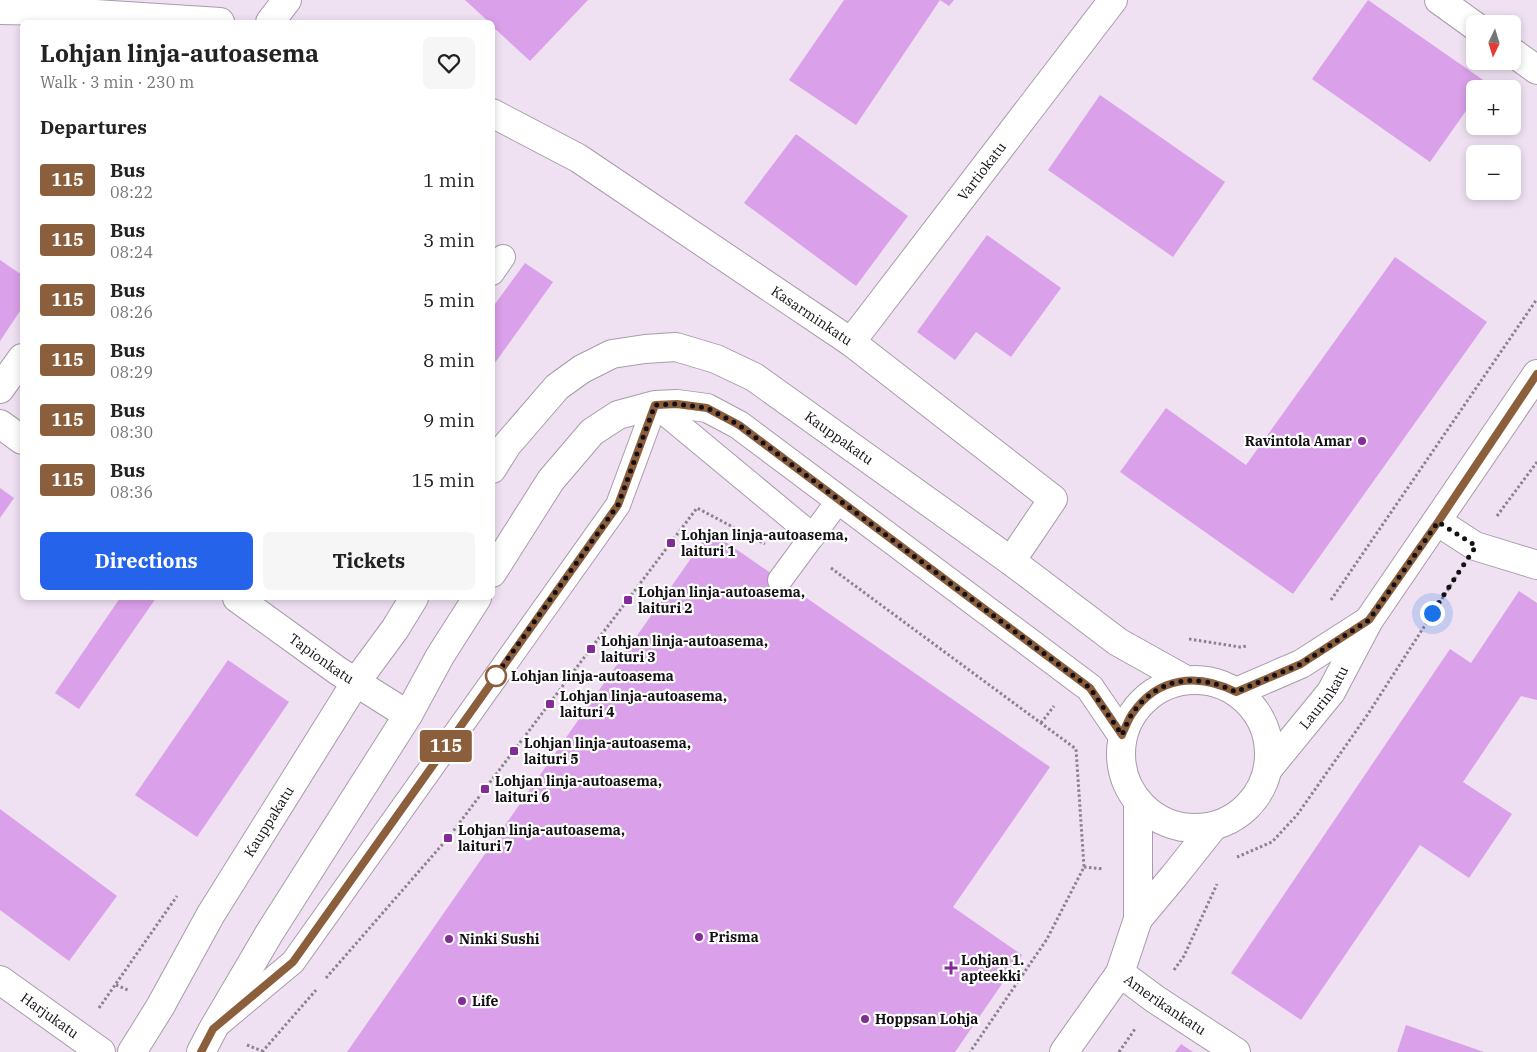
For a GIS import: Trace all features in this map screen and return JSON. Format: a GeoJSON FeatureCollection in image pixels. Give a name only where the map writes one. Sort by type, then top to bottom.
{"type":"FeatureCollection","features":[{"type":"Feature","properties":{"kind":"main road"},"geometry":{"type":"LineString","coordinates":[[272,20],[287,0]]}},
{"type":"Feature","properties":{"kind":"main road","name":"Vartiokatu"},"geometry":{"type":"LineString","coordinates":[[851,342],[1113,0]]}},
{"type":"Feature","properties":{"kind":"main road"},"geometry":{"type":"LineString","coordinates":[[1439,0],[1466,20]]}},
{"type":"Feature","properties":{"kind":"main road"},"geometry":{"type":"LineString","coordinates":[[0,10],[49,11],[189,20]]}},
{"type":"Feature","properties":{"kind":"main road"},"geometry":{"type":"LineString","coordinates":[[1521,58],[1537,70]]}},
{"type":"Feature","properties":{"kind":"main road","name":"Kasarminkatu"},"geometry":{"type":"LineString","coordinates":[[495,115],[578,158],[851,342],[1053,499],[1011,561]]}},
{"type":"Feature","properties":{"kind":"main road","name":"Kauppakatu"},"geometry":{"type":"LineString","coordinates":[[495,464],[507,445],[557,386],[582,369],[612,354],[645,349],[676,348],[716,359],[754,377],[1011,561],[1118,642],[1186,680]]}},
{"type":"Feature","properties":{"kind":"main road"},"geometry":{"type":"LineString","coordinates":[[0,389],[20,361]]}},
{"type":"Feature","properties":{"kind":"main road","name":"Laurinkatu"},"geometry":{"type":"LineString","coordinates":[[1268,768],[1331,692],[1369,620],[1438,522],[1537,374]]}},
{"type":"Feature","properties":{"kind":"main road"},"geometry":{"type":"LineString","coordinates":[[495,568],[551,480],[592,432],[618,414],[655,405],[677,404],[707,408],[739,425],[1090,688],[1122,735]]}},
{"type":"Feature","properties":{"kind":"main road"},"geometry":{"type":"LineString","coordinates":[[0,424],[20,439]]}},
{"type":"Feature","properties":{"kind":"main road"},"geometry":{"type":"LineString","coordinates":[[1438,522],[1476,546],[1537,565]]}},
{"type":"Feature","properties":{"kind":"main road","name":"Tapionkatu"},"geometry":{"type":"LineString","coordinates":[[240,600],[338,671],[408,715]]}},
{"type":"Feature","properties":{"kind":"main road","name":"Kauppakatu"},"geometry":{"type":"LineString","coordinates":[[132,1052],[160,1007],[211,914],[356,682],[395,629],[413,600]]}},
{"type":"Feature","properties":{"kind":"main road"},"geometry":{"type":"LineString","coordinates":[[207,1041],[270,932],[408,715],[440,656],[476,600]]}},
{"type":"Feature","properties":{"kind":"main road","name":"Laurinkatu"},"geometry":{"type":"LineString","coordinates":[[1236,692],[1301,664],[1369,620]]}},
{"type":"Feature","properties":{"kind":"main road"},"geometry":{"type":"LineString","coordinates":[[1186,680],[1203,680],[1220,684],[1236,692],[1252,707],[1263,726],[1269,746],[1268,768],[1261,788],[1249,806],[1232,818],[1213,827],[1192,829],[1172,825],[1153,816],[1138,803],[1125,782],[1120,760],[1122,735],[1131,715],[1145,698],[1164,686],[1186,680]]}},
{"type":"Feature","properties":{"kind":"main road"},"geometry":{"type":"LineString","coordinates":[[1064,1052],[1120,973],[1138,919],[1138,803]]}},
{"type":"Feature","properties":{"kind":"main road"},"geometry":{"type":"LineString","coordinates":[[1138,919],[1213,827]]}},
{"type":"Feature","properties":{"kind":"main road","name":"Amerikankatu"},"geometry":{"type":"LineString","coordinates":[[1120,973],[1155,999],[1236,1052]]}},
{"type":"Feature","properties":{"kind":"main road","name":"Harjukatu"},"geometry":{"type":"LineString","coordinates":[[0,980],[101,1052]]}},
{"type":"Feature","properties":{"kind":"lane"},"geometry":{"type":"LineString","coordinates":[[207,1041],[293,962],[618,505],[655,405],[813,536]]}},
{"type":"Feature","properties":{"kind":"lane"},"geometry":{"type":"LineString","coordinates":[[780,580],[839,500]]}},
{"type":"Feature","properties":{"kind":"path"},"geometry":{"type":"LineString","coordinates":[[1327,606],[1537,299]]}},
{"type":"Feature","properties":{"kind":"path"},"geometry":{"type":"LineString","coordinates":[[1232,862],[1237,856],[1272,842],[1297,815],[1368,714],[1476,546],[1537,462]]}},
{"type":"Feature","properties":{"kind":"path"},"geometry":{"type":"LineString","coordinates":[[262,1052],[448,838],[697,508],[761,542],[797,558],[822,562],[1076,749],[1084,867],[1047,939],[970,1052]]}},
{"type":"Feature","properties":{"kind":"path"},"geometry":{"type":"LineString","coordinates":[[1118,1052],[1184,956],[1218,881]]}},
{"type":"Feature","properties":{"kind":"building"},"geometry":{"type":"Polygon","coordinates":[[[465,0],[588,0],[530,61],[495,29],[495,20],[487,20],[465,0]]]}},
{"type":"Feature","properties":{"kind":"building"},"geometry":{"type":"Polygon","coordinates":[[[844,0],[940,0],[856,125],[789,80],[844,0]]]}},
{"type":"Feature","properties":{"kind":"building"},"geometry":{"type":"Polygon","coordinates":[[[940,0],[954,0],[949,6],[940,0]]]}},
{"type":"Feature","properties":{"kind":"building"},"geometry":{"type":"Polygon","coordinates":[[[1368,0],[1466,68],[1466,70],[1483,80],[1466,80],[1466,111],[1430,162],[1312,79],[1368,0]]]}},
{"type":"Feature","properties":{"kind":"building"},"geometry":{"type":"Polygon","coordinates":[[[1100,95],[1225,182],[1173,257],[1048,170],[1100,95]]]}},
{"type":"Feature","properties":{"kind":"building"},"geometry":{"type":"Polygon","coordinates":[[[796,134],[908,216],[856,286],[744,203],[796,134]]]}},
{"type":"Feature","properties":{"kind":"building"},"geometry":{"type":"Polygon","coordinates":[[[987,235],[1061,288],[1011,357],[976,332],[955,360],[917,332],[987,235]]]}},
{"type":"Feature","properties":{"kind":"building"},"geometry":{"type":"Polygon","coordinates":[[[1395,257],[1487,322],[1293,594],[1120,472],[1166,408],[1246,465],[1395,257]]]}},
{"type":"Feature","properties":{"kind":"building"},"geometry":{"type":"Polygon","coordinates":[[[0,260],[20,274],[20,311],[0,341],[0,260]]]}},
{"type":"Feature","properties":{"kind":"building"},"geometry":{"type":"Polygon","coordinates":[[[525,263],[553,282],[495,363],[495,304],[525,263]]]}},
{"type":"Feature","properties":{"kind":"building"},"geometry":{"type":"Polygon","coordinates":[[[0,488],[14,498],[0,518],[0,488]]]}},
{"type":"Feature","properties":{"kind":"building"},"geometry":{"type":"Polygon","coordinates":[[[710,531],[1050,767],[953,907],[1022,955],[955,1052],[347,1052],[710,531]]]}},
{"type":"Feature","properties":{"kind":"building"},"geometry":{"type":"Polygon","coordinates":[[[1519,591],[1537,603],[1537,700],[1521,696],[1463,782],[1512,814],[1469,878],[1420,845],[1301,1020],[1231,973],[1450,649],[1471,663],[1519,591]]]}},
{"type":"Feature","properties":{"kind":"building"},"geometry":{"type":"Polygon","coordinates":[[[119,600],[155,600],[79,709],[55,693],[119,600]]]}},
{"type":"Feature","properties":{"kind":"building"},"geometry":{"type":"Polygon","coordinates":[[[228,660],[289,702],[197,837],[135,795],[228,660]]]}},
{"type":"Feature","properties":{"kind":"building"},"geometry":{"type":"Polygon","coordinates":[[[0,809],[117,896],[69,961],[0,910],[0,809]]]}},
{"type":"Feature","properties":{"kind":"building"},"geometry":{"type":"Polygon","coordinates":[[[1406,1025],[1484,1052],[1397,1052],[1406,1025]]]}},
{"type":"Feature","properties":{"kind":"building"},"geometry":{"type":"Polygon","coordinates":[[[1181,1044],[1193,1052],[1175,1052],[1181,1044]]]}},
{"type":"Feature","properties":{"kind":"bus line","name":"115"},"geometry":{"type":"LineString","coordinates":[[201,1052],[213,1029],[293,962],[618,505],[655,405],[677,404],[707,408],[739,425],[1090,688],[1122,735],[1131,715],[1145,698],[1164,686],[1186,680],[1203,680],[1220,684],[1236,692],[1294,668],[1369,620],[1438,522],[1537,374]]}},
{"type":"Feature","properties":{"kind":"place","name":"Ravintola Amar"},"geometry":{"type":"Point","coordinates":[1362,441]}},
{"type":"Feature","properties":{"kind":"place","name":"Lohjan linja-autoasema, laituri 1"},"geometry":{"type":"Point","coordinates":[671,543]}},
{"type":"Feature","properties":{"kind":"place","name":"Lohjan linja-autoasema, laituri 2"},"geometry":{"type":"Point","coordinates":[628,600]}},
{"type":"Feature","properties":{"kind":"place","name":"Lohjan linja-autoasema, laituri 3"},"geometry":{"type":"Point","coordinates":[591,649]}},
{"type":"Feature","properties":{"kind":"place","name":"Lohjan linja-autoasema"},"geometry":{"type":"Point","coordinates":[496,676]}},
{"type":"Feature","properties":{"kind":"place","name":"Lohjan linja-autoasema, laituri 4"},"geometry":{"type":"Point","coordinates":[550,704]}},
{"type":"Feature","properties":{"kind":"place","name":"Lohjan linja-autoasema, laituri 5"},"geometry":{"type":"Point","coordinates":[514,751]}},
{"type":"Feature","properties":{"kind":"place","name":"Lohjan linja-autoasema, laituri 6"},"geometry":{"type":"Point","coordinates":[485,789]}},
{"type":"Feature","properties":{"kind":"place","name":"Lohjan linja-autoasema, laituri 7"},"geometry":{"type":"Point","coordinates":[448,838]}},
{"type":"Feature","properties":{"kind":"place","name":"Prisma"},"geometry":{"type":"Point","coordinates":[699,937]}},
{"type":"Feature","properties":{"kind":"place","name":"Ninki Sushi"},"geometry":{"type":"Point","coordinates":[449,939]}},
{"type":"Feature","properties":{"kind":"place","name":"Lohjan 1. apteekki"},"geometry":{"type":"Point","coordinates":[951,968]}},
{"type":"Feature","properties":{"kind":"place","name":"Life"},"geometry":{"type":"Point","coordinates":[462,1001]}},
{"type":"Feature","properties":{"kind":"place","name":"Hoppsan Lohja"},"geometry":{"type":"Point","coordinates":[865,1019]}},
{"type":"Feature","properties":{"kind":"route"},"geometry":{"type":"LineString","coordinates":[[496,676],[494,678],[618,505],[655,405],[677,404],[707,408],[739,425],[1090,688],[1122,735],[1131,715],[1145,698],[1164,686],[1186,680],[1203,680],[1220,684],[1236,692],[1294,668],[1369,620],[1438,522],[1476,546],[1432,613]]}}]}
